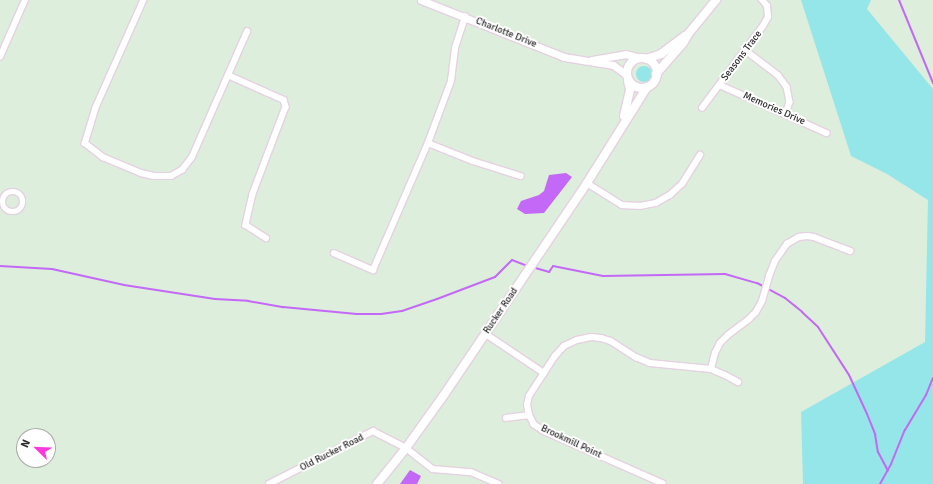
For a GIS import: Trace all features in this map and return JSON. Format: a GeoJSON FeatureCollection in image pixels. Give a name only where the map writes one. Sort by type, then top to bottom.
{"type":"FeatureCollection","features":[{"type":"Feature","properties":{"kind":"main road"},"geometry":{"type":"LineString","coordinates":[[656,74],[683,43],[689,33],[716,0]]}},
{"type":"Feature","properties":{"kind":"main road"},"geometry":{"type":"LineString","coordinates":[[643,59],[654,66],[656,74],[655,80],[647,87],[638,88],[634,86],[627,77],[630,65],[633,61],[661,54],[689,33]]}},
{"type":"Feature","properties":{"kind":"main road","name":"Rucker Road"},"geometry":{"type":"LineString","coordinates":[[619,132],[628,106],[630,89],[627,77]]}},
{"type":"Feature","properties":{"kind":"main road","name":"Rucker Road"},"geometry":{"type":"LineString","coordinates":[[376,484],[406,448],[486,334],[587,183],[647,87]]}},
{"type":"Feature","properties":{"kind":"street"},"geometry":{"type":"LineString","coordinates":[[0,57],[25,0]]}},
{"type":"Feature","properties":{"kind":"street"},"geometry":{"type":"LineString","coordinates":[[144,0],[96,108],[85,143],[103,157],[141,174],[171,176],[182,170],[192,157],[247,32]]}},
{"type":"Feature","properties":{"kind":"street","name":"Charlotte Drive"},"geometry":{"type":"LineString","coordinates":[[421,0],[564,57],[592,60],[613,65],[627,77]]}},
{"type":"Feature","properties":{"kind":"street","name":"Seasons Trace"},"geometry":{"type":"LineString","coordinates":[[702,108],[768,17],[767,6],[762,0]]}},
{"type":"Feature","properties":{"kind":"street"},"geometry":{"type":"LineString","coordinates":[[334,253],[373,270],[428,143],[451,81],[455,48],[465,17]]}},
{"type":"Feature","properties":{"kind":"street"},"geometry":{"type":"LineString","coordinates":[[745,50],[778,75],[787,87],[790,102],[786,114]]}},
{"type":"Feature","properties":{"kind":"street","name":"Charlotte Drive"},"geometry":{"type":"LineString","coordinates":[[592,60],[625,54],[643,59]]}},
{"type":"Feature","properties":{"kind":"street"},"geometry":{"type":"LineString","coordinates":[[228,75],[284,100],[286,107],[253,194],[246,225],[266,238]]}},
{"type":"Feature","properties":{"kind":"street","name":"Memories Drive"},"geometry":{"type":"LineString","coordinates":[[720,85],[828,133]]}},
{"type":"Feature","properties":{"kind":"street"},"geometry":{"type":"LineString","coordinates":[[428,143],[473,161],[521,176]]}},
{"type":"Feature","properties":{"kind":"street"},"geometry":{"type":"LineString","coordinates":[[587,183],[622,205],[640,206],[656,203],[670,195],[682,184],[700,155]]}},
{"type":"Feature","properties":{"kind":"street"},"geometry":{"type":"LineString","coordinates":[[711,369],[715,353],[720,343],[756,312],[762,301],[768,276],[775,261],[787,244],[799,237],[807,236],[814,237],[850,251]]}},
{"type":"Feature","properties":{"kind":"street"},"geometry":{"type":"LineString","coordinates":[[486,334],[544,372]]}},
{"type":"Feature","properties":{"kind":"street"},"geometry":{"type":"LineString","coordinates":[[506,418],[529,415],[527,404],[529,396],[555,356],[564,346],[577,340],[591,337],[611,341],[636,358],[650,363],[711,369],[738,382]]}},
{"type":"Feature","properties":{"kind":"street","name":"Brookmill Point"},"geometry":{"type":"LineString","coordinates":[[529,415],[534,424],[542,431],[663,484]]}},
{"type":"Feature","properties":{"kind":"street","name":"Old Rucker Road"},"geometry":{"type":"LineString","coordinates":[[269,484],[373,431],[406,448]]}},
{"type":"Feature","properties":{"kind":"street"},"geometry":{"type":"LineString","coordinates":[[406,448],[432,469],[471,472],[499,484]]}},
{"type":"Feature","properties":{"kind":"shaded area"},"geometry":{"type":"Polygon","coordinates":[[[801,0],[871,0],[867,9],[933,89],[933,484],[803,484],[801,412],[925,342],[928,200],[887,174],[851,156],[801,0]]]}},
{"type":"Feature","properties":{"kind":"shaded area"},"geometry":{"type":"Polygon","coordinates":[[[644,66],[650,68],[652,74],[650,80],[644,82],[638,80],[636,74],[638,68],[644,66]]]}},
{"type":"Feature","properties":{"kind":"shaded area"},"geometry":{"type":"Polygon","coordinates":[[[566,173],[572,177],[544,213],[525,214],[517,209],[521,201],[539,195],[544,191],[549,175],[566,173]]]}},
{"type":"Feature","properties":{"kind":"shaded area"},"geometry":{"type":"Polygon","coordinates":[[[410,470],[421,476],[417,484],[400,484],[410,470]]]}},
{"type":"Feature","properties":{"kind":"waterway"},"geometry":{"type":"LineString","coordinates":[[899,0],[933,83]]}},
{"type":"Feature","properties":{"kind":"waterway"},"geometry":{"type":"LineString","coordinates":[[0,266],[52,269],[124,285],[215,299],[248,301],[283,307],[357,314],[381,314],[402,311],[437,299],[495,277],[512,260],[528,266]]}},
{"type":"Feature","properties":{"kind":"waterway"},"geometry":{"type":"LineString","coordinates":[[532,267],[549,272],[553,266],[603,276],[725,274],[757,283],[785,298],[818,327],[849,375],[875,434],[878,452],[888,471]]}},
{"type":"Feature","properties":{"kind":"waterway"},"geometry":{"type":"LineString","coordinates":[[880,484],[891,464],[905,430],[926,395],[933,378]]}}]}
